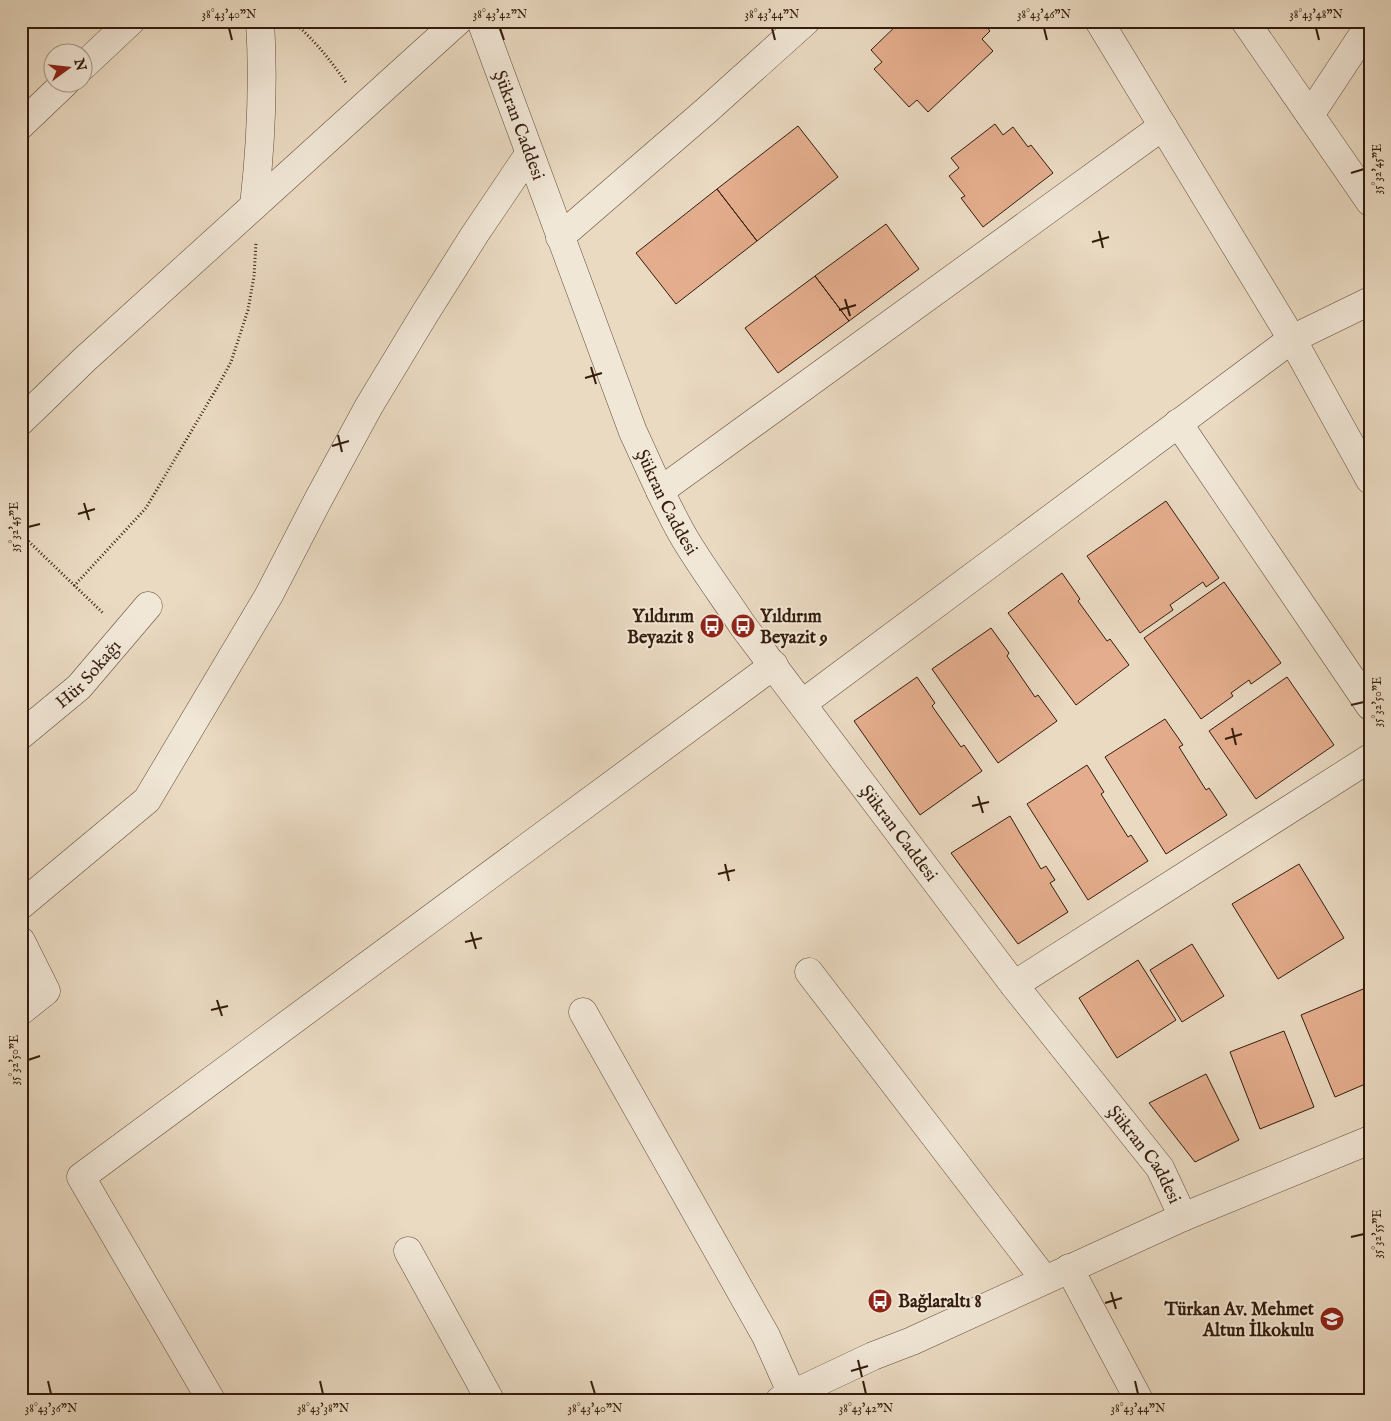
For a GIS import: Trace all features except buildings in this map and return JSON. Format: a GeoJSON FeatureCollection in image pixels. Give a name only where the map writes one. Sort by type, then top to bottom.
{"type":"FeatureCollection","features":[{"type":"Feature","properties":{"kind":"street"},"geometry":{"type":"LineString","coordinates":[[92,58],[132,21]]}},
{"type":"Feature","properties":{"kind":"street"},"geometry":{"type":"LineString","coordinates":[[254,206],[262,110],[260,21]]}},
{"type":"Feature","properties":{"kind":"street"},"geometry":{"type":"LineString","coordinates":[[21,421],[84,360],[458,21]]}},
{"type":"Feature","properties":{"kind":"street","name":"Şükran Caddesi"},"geometry":{"type":"LineString","coordinates":[[481,21],[633,432],[660,491],[685,539],[743,626],[1014,985],[1160,1168],[1183,1217],[786,1397]]}},
{"type":"Feature","properties":{"kind":"street"},"geometry":{"type":"LineString","coordinates":[[560,237],[707,110],[806,21]]}},
{"type":"Feature","properties":{"kind":"street"},"geometry":{"type":"LineString","coordinates":[[1099,21],[1292,339],[1370,480]]}},
{"type":"Feature","properties":{"kind":"street"},"geometry":{"type":"LineString","coordinates":[[1245,21],[1370,202]]}},
{"type":"Feature","properties":{"kind":"street"},"geometry":{"type":"LineString","coordinates":[[1310,115],[1370,24]]}},
{"type":"Feature","properties":{"kind":"street"},"geometry":{"type":"LineString","coordinates":[[21,125],[56,92]]}},
{"type":"Feature","properties":{"kind":"street"},"geometry":{"type":"LineString","coordinates":[[660,491],[1163,126]]}},
{"type":"Feature","properties":{"kind":"street"},"geometry":{"type":"LineString","coordinates":[[21,905],[147,800],[269,595],[318,500],[384,381],[460,258],[529,154]]}},
{"type":"Feature","properties":{"kind":"street"},"geometry":{"type":"LineString","coordinates":[[802,703],[1292,339],[1370,301]]}},
{"type":"Feature","properties":{"kind":"street"},"geometry":{"type":"LineString","coordinates":[[1178,424],[1370,706]]}},
{"type":"Feature","properties":{"kind":"street","name":"Hür Sokağı"},"geometry":{"type":"LineString","coordinates":[[21,735],[79,687],[148,606]]}},
{"type":"Feature","properties":{"kind":"street"},"geometry":{"type":"LineString","coordinates":[[211,1400],[81,1177],[774,665]]}},
{"type":"Feature","properties":{"kind":"street"},"geometry":{"type":"LineString","coordinates":[[1014,985],[1370,758]]}},
{"type":"Feature","properties":{"kind":"street"},"geometry":{"type":"LineString","coordinates":[[21,941],[46,991],[21,1010]]}},
{"type":"Feature","properties":{"kind":"street"},"geometry":{"type":"LineString","coordinates":[[809,972],[1045,1280]]}},
{"type":"Feature","properties":{"kind":"street"},"geometry":{"type":"LineString","coordinates":[[583,1012],[766,1336],[786,1397]]}},
{"type":"Feature","properties":{"kind":"street"},"geometry":{"type":"LineString","coordinates":[[1183,1217],[1370,1140]]}},
{"type":"Feature","properties":{"kind":"street"},"geometry":{"type":"LineString","coordinates":[[408,1251],[490,1400]]}},
{"type":"Feature","properties":{"kind":"street"},"geometry":{"type":"LineString","coordinates":[[1069,1268],[1139,1400]]}},
{"type":"Feature","properties":{"kind":"path"},"geometry":{"type":"LineString","coordinates":[[292,21],[334,64],[361,109]]}},
{"type":"Feature","properties":{"kind":"path"},"geometry":{"type":"LineString","coordinates":[[74,586],[146,508],[231,362],[248,310],[254,276],[256,241],[254,206]]}},
{"type":"Feature","properties":{"kind":"path"},"geometry":{"type":"LineString","coordinates":[[21,534],[125,634]]}},
{"type":"Feature","properties":{"kind":"place","name":"Yıldırım Beyazit 8"},"geometry":{"type":"Point","coordinates":[712,626]}},
{"type":"Feature","properties":{"kind":"place","name":"Yıldırım Beyazit 9"},"geometry":{"type":"Point","coordinates":[743,626]}},
{"type":"Feature","properties":{"kind":"place","name":"Bağlaraltı 8"},"geometry":{"type":"Point","coordinates":[880,1301]}},
{"type":"Feature","properties":{"kind":"place","name":"Türkan Av. Mehmet Altun İlkokulu"},"geometry":{"type":"Point","coordinates":[1332,1319]}}]}
